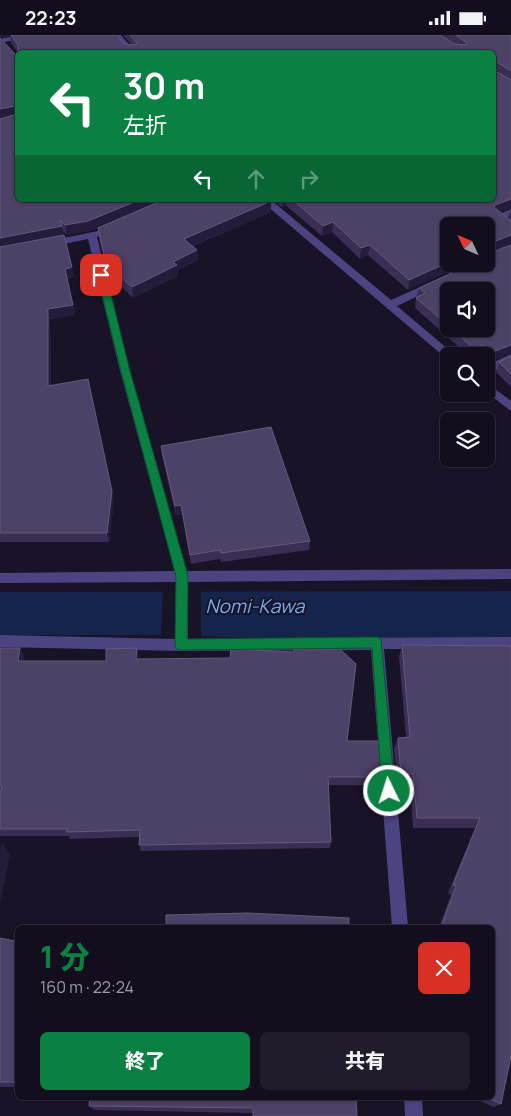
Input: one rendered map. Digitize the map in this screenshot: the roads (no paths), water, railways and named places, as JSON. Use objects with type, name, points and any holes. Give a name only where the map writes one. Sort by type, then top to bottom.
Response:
[{"type":"street","points":[[4,43],[33,35]]},
{"type":"street","points":[[117,35],[130,50]]},
{"type":"street","points":[[266,202],[440,347]]},
{"type":"street","points":[[511,212],[498,217],[511,227]]},
{"type":"street","points":[[37,247],[92,236],[109,229]]},
{"type":"street","points":[[92,236],[125,371],[182,583],[181,639]]},
{"type":"street","points":[[390,305],[442,280]]},
{"type":"street","points":[[495,366],[511,358]]},
{"type":"street","points":[[495,394],[511,407]]},
{"type":"street","points":[[0,578],[182,583],[511,574]]},
{"type":"street","points":[[0,641],[181,639],[377,643],[511,643]]},
{"type":"street","points":[[377,643],[400,925]]},
{"type":"street","points":[[413,1100],[414,1116]]},
{"type":"water","name":"Nomi-Kawa","points":[[511,591],[511,638],[377,643],[175,635],[0,635],[0,592]]}]
